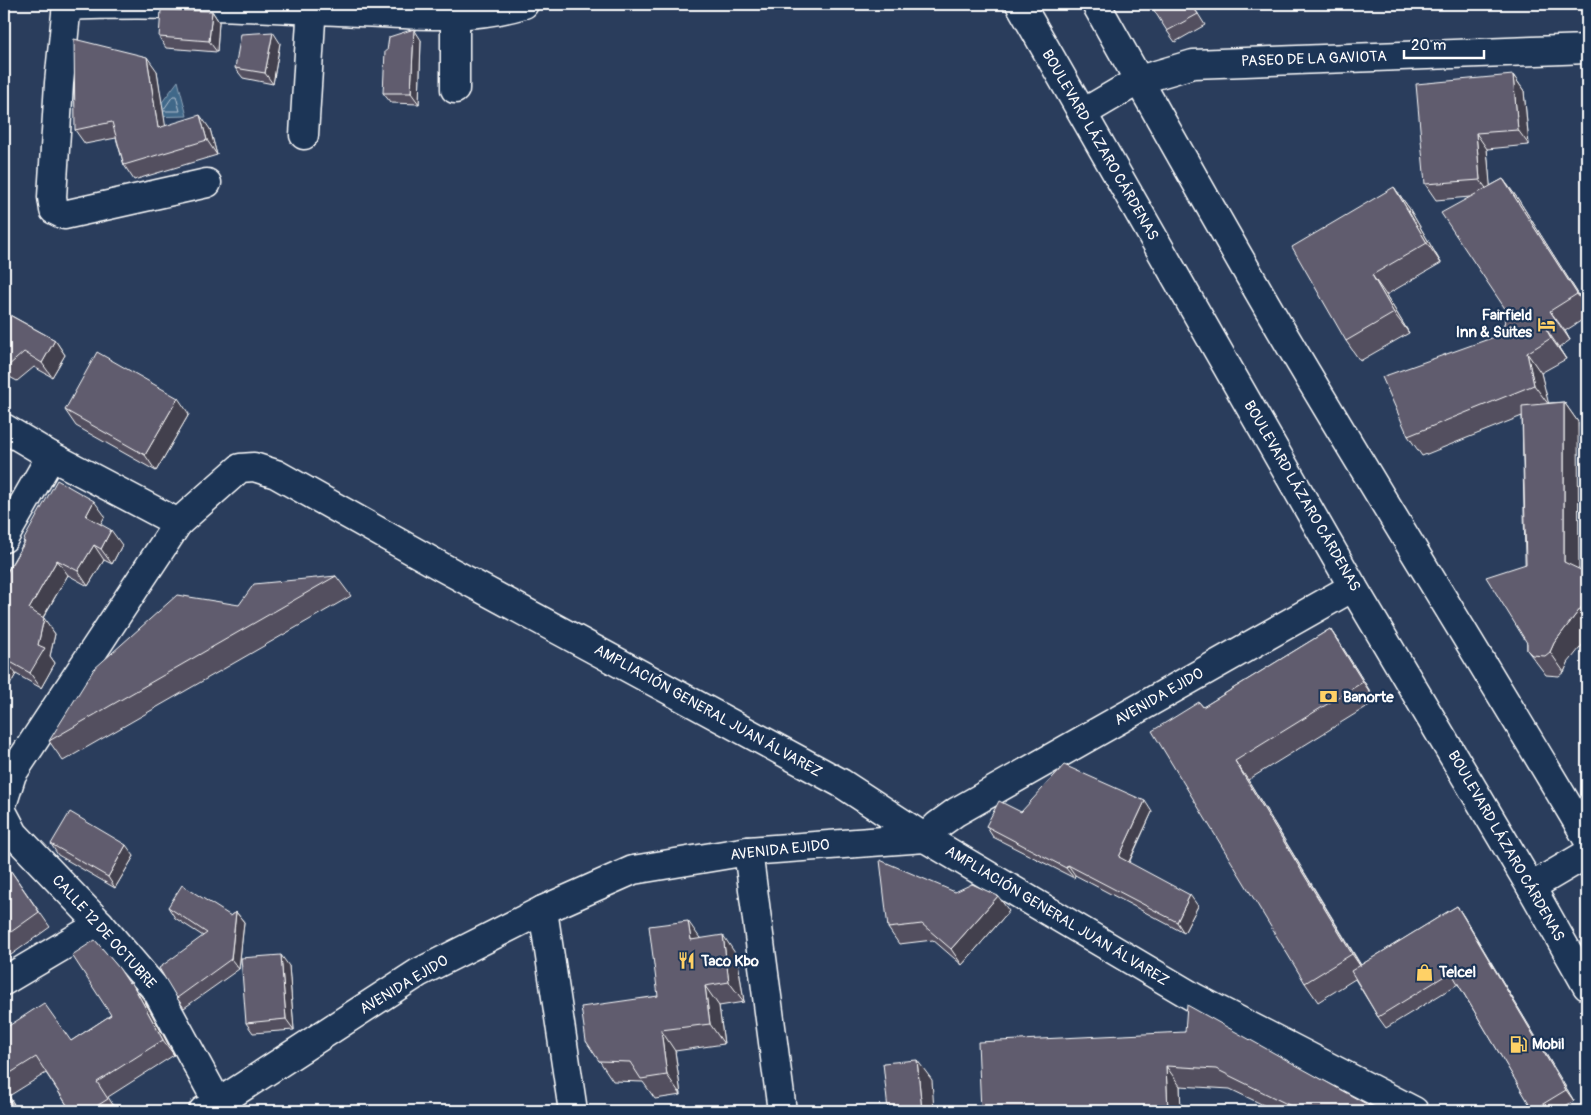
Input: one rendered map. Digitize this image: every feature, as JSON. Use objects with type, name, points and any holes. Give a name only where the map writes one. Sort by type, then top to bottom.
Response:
[{"type":"street","points":[[207,183],[64,215],[54,210],[52,197],[66,5],[191,4],[455,10],[510,8],[524,4]]},
{"type":"street","name":"BOULEVARD LÁZARO CÁRDENAS","points":[[1020,4],[1353,587],[1531,887],[1587,986]]},
{"type":"street","points":[[1096,4],[1282,331],[1534,746],[1587,838]]},
{"type":"street","points":[[304,135],[312,7]]},
{"type":"street","points":[[455,10],[455,89]]},
{"type":"street","name":"PASEO DE LA GAVIOTA","points":[[1082,113],[1138,80],[1193,64],[1587,49]]},
{"type":"street","points":[[4,428],[51,456],[178,523],[12,774],[4,800]]},
{"type":"street","points":[[4,538],[51,456]]},
{"type":"street","name":"AMPLIACIÓN GENERAL JUAN ÁLVAREZ","points":[[178,523],[240,468],[254,467],[276,474],[442,567],[841,784],[925,838],[1195,998],[1414,1111]]},
{"type":"street","name":"AVENIDA EJIDO","points":[[213,1108],[418,973],[543,910],[633,870],[748,851],[925,838],[938,825],[956,812],[1353,587]]},
{"type":"street","name":"CALLE 12 DE OCTUBRE","points":[[4,814],[14,834],[100,924],[157,991],[213,1108]]},
{"type":"street","points":[[748,851],[782,1111]]},
{"type":"street","points":[[1531,887],[1587,854]]},
{"type":"street","points":[[543,910],[573,1111]]},
{"type":"street","points":[[4,981],[100,924]]},
{"type":"water","points":[[178,81],[187,116],[151,117]]},
{"type":"building","points":[[1150,4],[1191,4],[1198,14],[1167,31]]},
{"type":"building","points":[[161,10],[212,11],[209,41],[159,37]]},
{"type":"building","points":[[414,29],[411,93],[383,93],[385,51],[387,51],[389,37]]},
{"type":"building","points":[[273,32],[265,73],[235,68],[241,34]]},
{"type":"building","points":[[74,39],[147,57],[158,128],[200,115],[207,140],[124,165],[112,122],[75,130]]},
{"type":"building","points":[[1513,75],[1518,130],[1476,133],[1480,180],[1425,184],[1416,84]]},
{"type":"building","name":"Fairfield Inn & Suites","points":[[1503,179],[1577,294],[1550,311],[1556,320],[1545,327],[1551,338],[1527,353],[1534,385],[1408,436],[1382,377],[1500,335],[1508,313],[1441,213]]},
{"type":"building","points":[[1394,187],[1427,243],[1372,275],[1394,313],[1346,341],[1292,247]]},
{"type":"building","points":[[4,312],[55,340],[42,363],[24,352],[7,367],[4,365]]},
{"type":"building","points":[[97,352],[178,398],[145,455],[65,410]]},
{"type":"building","points":[[1564,402],[1564,562],[1587,573],[1587,600],[1554,643],[1550,652],[1545,656],[1532,655],[1527,650],[1527,643],[1486,577],[1526,564],[1522,406]]},
{"type":"building","points":[[57,480],[94,501],[86,516],[111,530],[101,549],[94,545],[78,571],[57,560],[29,609],[44,618],[38,645],[45,648],[30,673],[5,659],[4,661],[4,577],[25,542],[23,541]]},
{"type":"building","points":[[336,576],[49,741],[94,669],[177,595],[239,605],[254,584]]},
{"type":"building","points":[[1330,629],[1363,682],[1235,761],[1352,954],[1305,983],[1152,731],[1199,702],[1203,707]]},
{"type":"building","points":[[1064,765],[1145,801],[1119,857],[1190,895],[1177,922],[1068,865],[1066,868],[986,826],[999,801],[1021,812]]},
{"type":"building","points":[[70,812],[126,845],[108,877],[51,844]]},
{"type":"building","points":[[880,860],[955,892],[972,884],[998,896],[951,949],[922,924],[888,928]]},
{"type":"building","points":[[4,861],[39,912],[4,937]]},
{"type":"building","points":[[182,885],[231,916],[236,912],[231,959],[177,998],[159,968],[207,933],[168,907]]},
{"type":"building","points":[[1457,906],[1566,1090],[1533,1110],[1451,972],[1378,1017],[1351,971]]},
{"type":"building","points":[[688,921],[691,940],[723,935],[729,982],[705,986],[710,1024],[661,1030],[667,1075],[641,1079],[630,1062],[599,1061],[586,1041],[581,1007],[658,996],[649,926]]},
{"type":"building","points":[[95,940],[129,983],[131,982],[163,1040],[97,1082],[108,1099],[89,1111],[71,1111],[36,1057],[4,1077],[4,1029],[44,1003],[71,1041],[111,1015],[72,955]]},
{"type":"building","points":[[281,955],[286,1019],[246,1023],[241,958]]},
{"type":"building","points":[[1187,1005],[1379,1111],[1290,1111],[1291,1106],[1216,1069],[1166,1066],[1168,1111],[1119,1111],[1119,1108],[981,1111],[978,1042],[1185,1032]]},
{"type":"building","points":[[917,1060],[922,1111],[879,1111],[888,1110],[883,1063]]},
{"type":"building","points":[[4,1090],[16,1111],[4,1111]]},
{"type":"place","name":"Fairfield Inn & Suites","points":[[1546,324]]},
{"type":"place","name":"Banorte","points":[[1329,697]]},
{"type":"place","name":"Taco Kbo","points":[[687,961]]},
{"type":"place","name":"Telcel","points":[[1425,972]]},
{"type":"place","name":"Mobil","points":[[1518,1044]]}]
